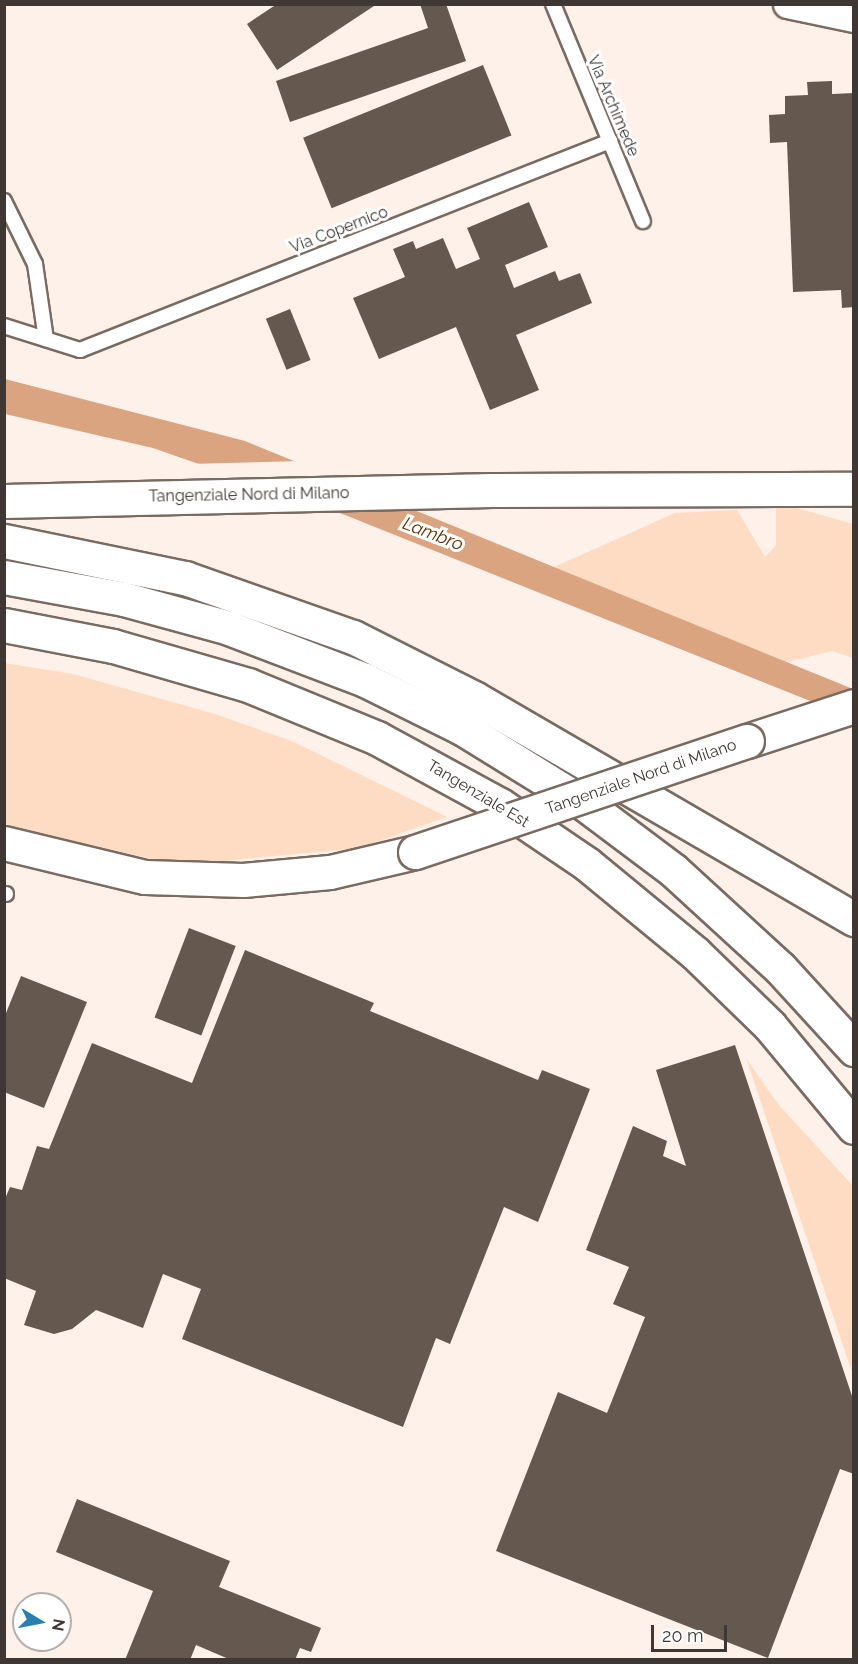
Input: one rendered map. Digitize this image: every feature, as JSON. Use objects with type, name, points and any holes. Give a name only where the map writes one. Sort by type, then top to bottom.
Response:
[{"type":"highway","name":"Tangenziale Nord di Milano","points":[[7,501],[492,490],[854,489]]},
{"type":"highway","points":[[4,541],[185,579],[353,637],[474,698],[854,919]]},
{"type":"highway","points":[[4,577],[124,599],[229,628],[365,680],[462,728],[578,799],[673,870],[773,961],[854,1049]]},
{"type":"highway","name":"Tangenziale Est","points":[[4,625],[124,648],[248,685],[377,738],[500,805],[587,864],[695,953],[770,1026],[854,1126]]},
{"type":"highway","name":"Tangenziale Nord di Milano","points":[[4,843],[145,877],[243,880],[330,872],[415,852],[854,706]]},
{"type":"street","points":[[787,4],[854,18]]},
{"type":"lane","name":"Via Archimede","points":[[553,4],[644,221]]},
{"type":"lane","name":"Via Copernico","points":[[46,339],[80,350],[610,141]]},
{"type":"lane","points":[[4,201],[35,264],[46,339],[4,326]]},
{"type":"shaded area","points":[[776,502],[853,524],[853,658],[832,651],[787,662],[552,568],[675,513],[737,510],[765,557],[776,545]]},
{"type":"shaded area","points":[[4,663],[73,674],[215,714],[294,742],[447,817],[359,848],[222,861],[156,860],[5,825]]},
{"type":"shaded area","points":[[746,1058],[778,1104],[853,1186],[853,1375]]},
{"type":"water","name":"Lambro","points":[[5,379],[245,441],[853,689],[853,718],[345,515],[153,448],[5,414]]},
{"type":"pier","points":[[302,461],[412,507],[316,508],[189,464]]},
{"type":"building","points":[[277,4],[377,4],[277,70],[247,24]]},
{"type":"building","points":[[420,4],[446,4],[466,61],[290,122],[276,81],[428,28]]},
{"type":"building","points":[[483,65],[511,135],[332,208],[303,138]]},
{"type":"building","points":[[832,81],[832,94],[854,93],[854,307],[842,308],[841,290],[793,292],[787,142],[770,143],[769,115],[785,114],[785,96],[808,95],[807,82]]},
{"type":"building","points":[[529,202],[548,247],[505,265],[514,288],[555,271],[559,281],[580,273],[592,303],[516,335],[539,390],[490,410],[456,327],[379,359],[353,298],[405,277],[393,249],[413,241],[416,249],[443,238],[456,269],[480,259],[467,228]]},
{"type":"building","points":[[290,309],[311,360],[286,370],[266,319]]},
{"type":"building","points":[[189,928],[236,946],[201,1036],[155,1018]]},
{"type":"building","points":[[245,950],[374,1003],[370,1011],[538,1080],[542,1070],[590,1089],[538,1222],[504,1207],[450,1344],[436,1338],[403,1427],[182,1339],[201,1289],[163,1274],[143,1328],[96,1310],[72,1329],[54,1334],[24,1325],[36,1291],[4,1278],[4,1201],[10,1187],[22,1190],[37,1146],[49,1149],[92,1043],[192,1083]]},
{"type":"building","points":[[21,976],[87,1002],[44,1108],[4,1092],[4,1018]]},
{"type":"building","points":[[735,1045],[854,1402],[854,1474],[840,1469],[768,1658],[496,1551],[558,1392],[607,1413],[645,1317],[613,1304],[629,1267],[586,1250],[633,1126],[667,1141],[663,1156],[686,1166],[656,1070]]},
{"type":"building","points":[[77,1499],[230,1561],[219,1587],[321,1628],[311,1652],[300,1648],[295,1660],[231,1660],[196,1645],[190,1660],[125,1660],[153,1591],[56,1552]]}]
